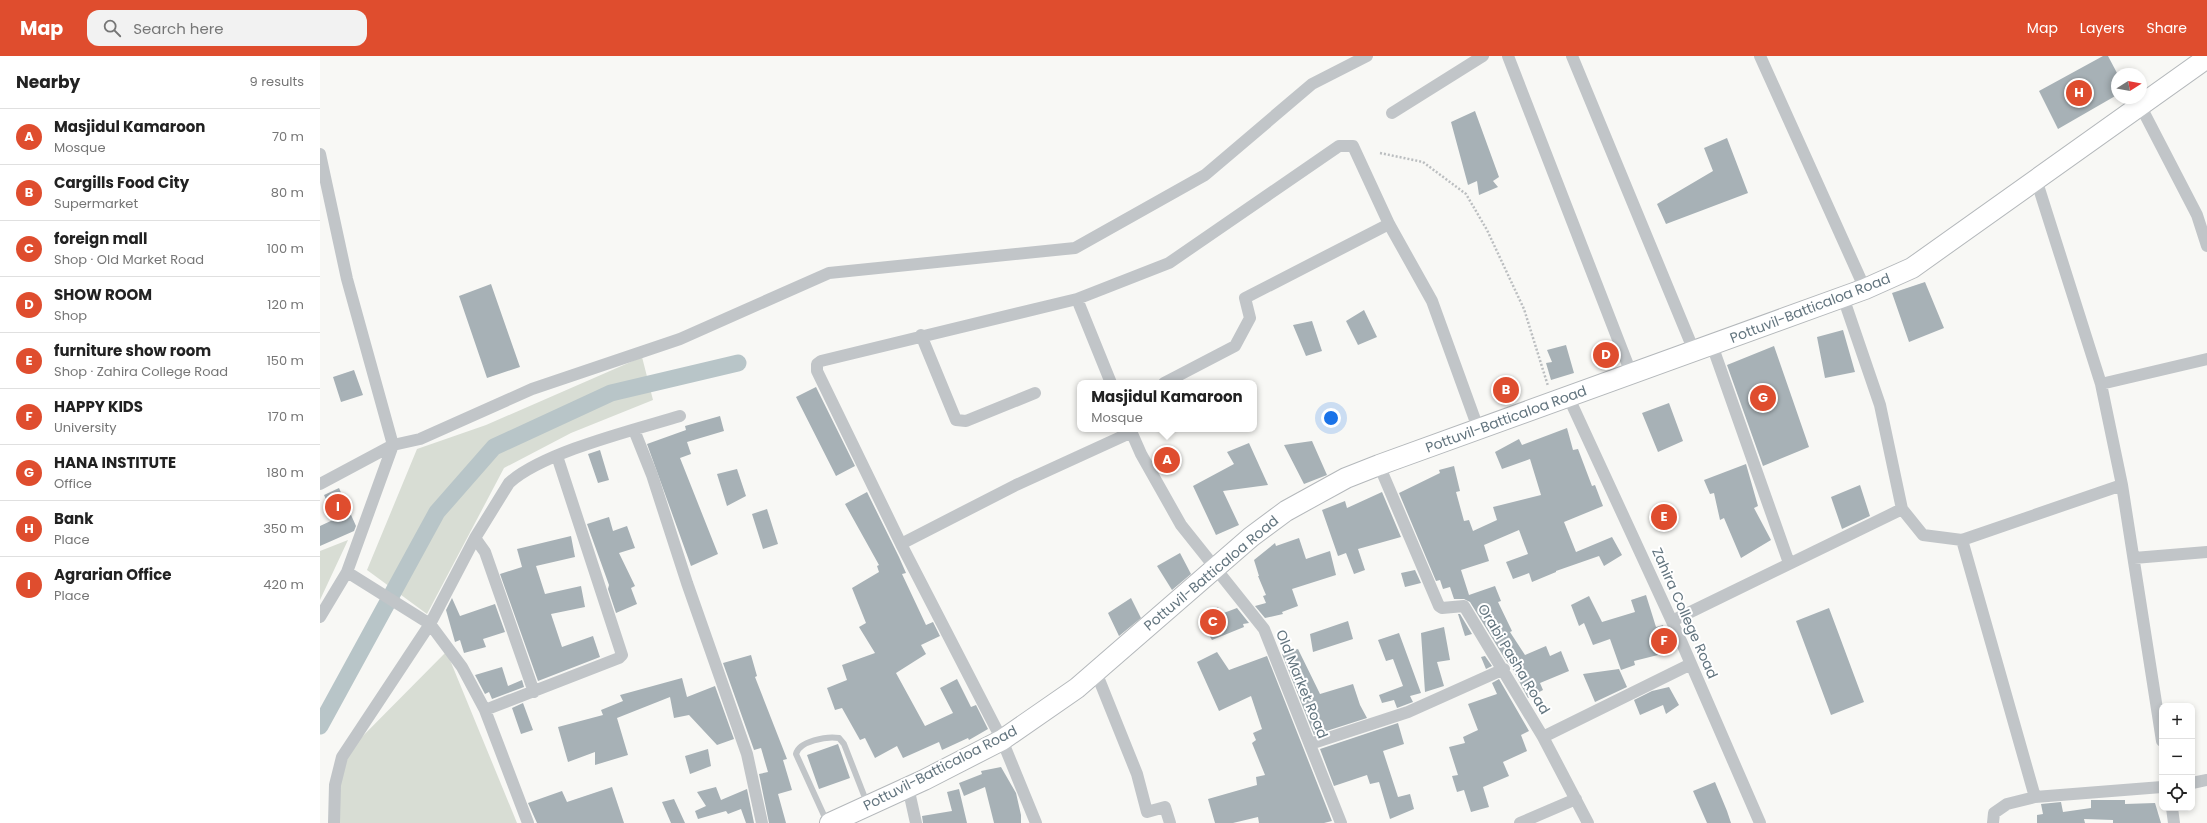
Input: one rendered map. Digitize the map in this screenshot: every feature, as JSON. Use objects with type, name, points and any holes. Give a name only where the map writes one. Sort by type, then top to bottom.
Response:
[{"type":"highway","name":"Pottuvil-Batticaloa Road","points":[[828,823],[869,806],[1002,740],[1077,688],[1251,537],[1286,511],[1346,478],[1379,465],[1865,289],[1912,268],[2207,58]]},
{"type":"street","points":[[320,484],[393,445],[420,440],[532,389],[680,338],[828,273],[1074,248],[1205,175],[1312,84],[1367,56]]},
{"type":"street","points":[[1392,113],[1483,56]]},
{"type":"street","points":[[1508,56],[1631,373]]},
{"type":"street","points":[[1572,56],[1703,348],[1789,562]]},
{"type":"street","points":[[1760,56],[1865,289]]},
{"type":"street","points":[[2140,105],[2197,215],[2207,246]]},
{"type":"street","points":[[1036,823],[1002,740],[901,544],[817,371],[817,364],[821,361],[921,335],[1077,299],[1169,263],[1339,146],[1353,146],[1389,224],[1432,301],[1478,428]]},
{"type":"street","points":[[320,154],[347,279],[393,445],[347,572],[320,618]]},
{"type":"street","points":[[2036,179],[2101,384],[2122,485],[2162,739]]},
{"type":"street","points":[[1170,380],[1235,346],[1250,318],[1245,298],[1389,224]]},
{"type":"street","points":[[1843,297],[1880,405],[1902,509],[1923,535],[1962,540],[2122,485]]},
{"type":"street","points":[[1077,299],[1110,380]]},
{"type":"street","points":[[921,335],[956,420],[966,421],[1035,392]]},
{"type":"street","points":[[2101,384],[2207,359]]},
{"type":"street","name":"Zahira College Road","points":[[1561,399],[1672,620],[1760,823]]},
{"type":"street","points":[[334,823],[335,785],[342,757],[509,483],[516,476],[557,456],[680,416]]},
{"type":"street","points":[[634,430],[652,475],[687,583],[747,754],[762,823]]},
{"type":"street","points":[[901,544],[1016,485],[1129,432]]},
{"type":"street","name":"Old Market Road","points":[[1131,432],[1141,454],[1181,526],[1216,567],[1264,629],[1341,823]]},
{"type":"street","points":[[485,710],[619,658],[622,655],[557,456]]},
{"type":"street","name":"Orabi Pasha Road","points":[[1379,465],[1439,606],[1442,608],[1464,606],[1504,669],[1543,737],[1588,823]]},
{"type":"street","points":[[1672,620],[1789,562],[1902,509]]},
{"type":"street","points":[[475,538],[485,552],[534,692]]},
{"type":"street","points":[[1962,540],[2035,797]]},
{"type":"street","points":[[2134,558],[2207,552]]},
{"type":"street","points":[[347,572],[426,621],[462,667],[485,710],[528,823]]},
{"type":"street","points":[[1543,737],[1691,664]]},
{"type":"street","points":[[1310,744],[1408,712],[1504,669]]},
{"type":"street","points":[[1096,672],[1137,774],[1147,812],[1165,807],[1170,823]]},
{"type":"street","points":[[2195,782],[2207,780]]},
{"type":"street","points":[[908,787],[916,823]]},
{"type":"street","points":[[1992,823],[1994,813],[2007,804],[2035,797],[2159,787]]},
{"type":"street","points":[[1520,823],[1576,799]]},
{"type":"street","points":[[2172,811],[2174,823]]},
{"type":"lane","points":[[828,823],[796,754],[797,749],[802,744],[833,737],[839,738],[844,744],[869,806]]},
{"type":"path","points":[[1380,153],[1423,162],[1466,194],[1487,230],[1524,309],[1561,399]]},
{"type":"shaded area","points":[[642,357],[653,400],[571,433],[504,468],[427,614],[367,570],[417,449],[486,425]]},
{"type":"shaded area","points":[[348,540],[320,600],[320,551]]},
{"type":"shaded area","points":[[448,650],[450,660],[517,823],[338,823],[342,757]]},
{"type":"building","points":[[2103,56],[2108,56],[2114,68],[2111,68],[2111,98],[2058,129],[2039,91]]},
{"type":"building","points":[[1475,111],[1499,177],[1493,181],[1498,187],[1479,195],[1477,181],[1468,185],[1451,122]]},
{"type":"building","points":[[1727,138],[1748,193],[1666,224],[1657,204],[1713,171],[1704,148]]},
{"type":"building","points":[[1925,282],[1944,328],[1909,342],[1892,293]]},
{"type":"building","points":[[491,284],[520,367],[487,378],[459,296]]},
{"type":"building","points":[[1364,310],[1377,337],[1358,345],[1346,321]]},
{"type":"building","points":[[1312,321],[1322,351],[1306,356],[1293,325]]},
{"type":"building","points":[[1843,330],[1855,372],[1825,378],[1817,337]]},
{"type":"building","points":[[1566,345],[1574,373],[1551,380],[1546,363],[1552,362],[1547,350]]},
{"type":"building","points":[[1774,346],[1809,447],[1763,466],[1727,365]]},
{"type":"building","points":[[354,370],[363,395],[341,402],[333,377]]},
{"type":"building","points":[[816,387],[855,466],[836,476],[796,397]]},
{"type":"building","points":[[1669,403],[1683,441],[1658,452],[1642,413]]},
{"type":"building","points":[[720,416],[724,431],[687,442],[691,454],[680,458],[718,554],[691,566],[647,444],[686,430],[685,426]]},
{"type":"building","points":[[1567,428],[1573,450],[1578,449],[1592,486],[1595,485],[1603,506],[1564,522],[1576,552],[1612,537],[1622,555],[1604,566],[1599,556],[1556,571],[1532,582],[1529,573],[1513,579],[1506,562],[1528,554],[1519,530],[1484,545],[1489,561],[1461,570],[1469,595],[1495,586],[1501,601],[1498,602],[1512,631],[1510,632],[1525,655],[1546,646],[1550,656],[1561,651],[1569,671],[1540,683],[1543,690],[1528,698],[1511,666],[1507,662],[1470,602],[1464,599],[1454,599],[1450,587],[1443,589],[1440,580],[1436,581],[1399,493],[1440,473],[1439,470],[1454,466],[1460,491],[1456,492],[1464,521],[1469,520],[1473,531],[1497,520],[1493,507],[1541,495],[1530,459],[1502,469],[1495,452],[1519,439],[1522,445]]},
{"type":"building","points":[[1312,441],[1327,475],[1304,484],[1284,445]]},
{"type":"building","points":[[1249,443],[1268,485],[1223,491],[1239,525],[1216,535],[1193,486],[1234,464],[1227,452]]},
{"type":"building","points":[[600,450],[609,480],[598,483],[588,454]]},
{"type":"building","points":[[1746,464],[1758,506],[1754,508],[1771,540],[1741,558],[1724,518],[1720,520],[1714,493],[1710,494],[1704,480]]},
{"type":"building","points":[[737,469],[746,496],[727,506],[717,474]]},
{"type":"building","points":[[1860,485],[1870,516],[1842,529],[1831,497]]},
{"type":"building","points":[[339,488],[356,526],[354,531],[320,546],[320,526],[335,519],[324,495]]},
{"type":"building","points":[[867,492],[899,557],[906,573],[902,574],[926,625],[933,622],[940,636],[921,645],[926,654],[896,673],[925,726],[953,713],[940,688],[957,679],[971,707],[976,705],[988,729],[969,740],[968,738],[942,750],[939,742],[903,758],[897,746],[875,758],[865,738],[860,740],[842,708],[835,710],[827,688],[847,680],[842,665],[875,653],[859,627],[866,623],[852,588],[879,572],[877,566],[879,565],[845,504]]},
{"type":"building","points":[[1382,492],[1401,537],[1358,549],[1365,570],[1354,574],[1346,553],[1338,556],[1322,510],[1345,501],[1347,508]]},
{"type":"building","points":[[767,509],[778,544],[763,549],[752,514]]},
{"type":"building","points":[[609,517],[613,531],[627,526],[635,548],[619,553],[635,586],[631,588],[637,604],[616,613],[608,589],[609,585],[587,524]]},
{"type":"building","points":[[571,536],[575,557],[536,566],[545,594],[581,586],[585,607],[551,614],[562,647],[593,636],[600,657],[538,681],[500,574],[522,567],[517,549]]},
{"type":"building","points":[[1299,538],[1306,559],[1330,551],[1336,575],[1292,589],[1298,606],[1282,612],[1283,614],[1265,618],[1255,606],[1266,603],[1263,596],[1266,595],[1258,576],[1254,560],[1275,543],[1276,546]]},
{"type":"building","points":[[1180,553],[1191,574],[1172,590],[1157,566]]},
{"type":"building","points":[[1415,570],[1421,583],[1405,587],[1401,573]]},
{"type":"building","points":[[1646,595],[1656,627],[1663,625],[1670,652],[1634,661],[1635,665],[1621,670],[1610,639],[1593,645],[1584,623],[1579,626],[1571,605],[1589,596],[1602,622],[1635,612],[1631,600]]},
{"type":"building","points":[[452,598],[460,616],[495,604],[505,632],[483,639],[486,647],[464,653],[460,640],[455,642],[446,610]]},
{"type":"building","points":[[1131,598],[1141,618],[1119,636],[1108,613]]},
{"type":"building","points":[[1218,607],[1221,614],[1237,608],[1249,623],[1243,624],[1244,627],[1212,640],[1199,619]]},
{"type":"building","points":[[1829,608],[1864,702],[1831,715],[1796,621]]},
{"type":"building","points":[[1458,614],[1460,614],[1472,634],[1465,636]]},
{"type":"building","points":[[1348,621],[1353,639],[1313,652],[1310,634]]},
{"type":"building","points":[[1444,627],[1450,660],[1437,662],[1444,686],[1425,692],[1421,633]]},
{"type":"building","points":[[1399,633],[1421,693],[1410,696],[1413,702],[1397,708],[1394,700],[1382,703],[1379,695],[1403,686],[1393,659],[1386,661],[1378,640]]},
{"type":"building","points":[[1298,649],[1320,694],[1353,684],[1360,705],[1367,718],[1314,735],[1282,654]]},
{"type":"building","points":[[1217,652],[1229,670],[1267,656],[1332,821],[1324,823],[1259,823],[1258,817],[1233,823],[1215,823],[1208,799],[1257,785],[1256,777],[1265,775],[1252,743],[1256,740],[1253,733],[1262,729],[1251,696],[1219,711],[1197,662]]},
{"type":"building","points":[[751,655],[757,676],[755,677],[787,759],[783,760],[792,790],[778,794],[786,823],[769,823],[759,774],[768,772],[761,748],[754,750],[723,663]]},
{"type":"building","points":[[1485,656],[1492,666],[1486,669],[1481,657]]},
{"type":"building","points":[[502,667],[508,686],[522,680],[524,687],[492,699],[489,692],[485,694],[475,675]]},
{"type":"building","points":[[1619,669],[1627,687],[1595,702],[1583,674]]},
{"type":"building","points":[[682,678],[687,697],[715,686],[734,739],[717,745],[689,715],[674,718],[670,697],[617,718],[628,755],[595,765],[595,752],[568,762],[558,727],[603,715],[601,710],[623,701],[620,695]]},
{"type":"building","points":[[1499,679],[1529,731],[1521,735],[1527,751],[1503,762],[1509,776],[1483,787],[1489,807],[1471,812],[1464,790],[1457,792],[1452,776],[1458,775],[1449,747],[1465,743],[1463,737],[1478,730],[1468,704],[1497,694],[1492,683]]},
{"type":"building","points":[[1669,687],[1679,705],[1666,714],[1663,705],[1640,715],[1634,700],[1652,691]]},
{"type":"building","points":[[523,703],[533,730],[521,734],[512,708]]},
{"type":"building","points":[[1398,723],[1404,744],[1383,751],[1398,797],[1410,794],[1414,809],[1390,819],[1379,782],[1370,784],[1367,775],[1334,786],[1320,749]]},
{"type":"building","points":[[838,744],[850,778],[819,789],[807,755]]},
{"type":"building","points":[[708,749],[711,766],[690,774],[685,756]]},
{"type":"building","points":[[1001,767],[1016,793],[1021,815],[1021,823],[994,823],[985,787],[964,796],[959,783],[982,774],[981,771]]},
{"type":"building","points":[[1715,782],[1731,823],[1707,823],[1693,791]]},
{"type":"building","points":[[612,787],[624,823],[537,823],[528,803],[562,791],[567,802]]},
{"type":"building","points":[[716,787],[721,800],[747,789],[754,823],[746,823],[741,809],[728,814],[726,811],[698,819],[695,811],[706,806],[697,792]]},
{"type":"building","points":[[959,789],[967,823],[923,823],[922,816],[952,811],[947,792]]},
{"type":"building","points":[[674,799],[685,823],[671,823],[662,802]]},
{"type":"building","points":[[2091,800],[2125,800],[2125,804],[2155,803],[2161,823],[2113,823],[2113,820],[2084,819],[2085,823],[2037,823],[2037,815],[2043,814],[2041,804],[2061,802],[2063,812],[2091,808]]},
{"type":"waterway","points":[[320,726],[437,512],[494,447],[611,393],[738,363]]},
{"type":"place","name":"Bank","points":[[2079,93]]},
{"type":"place","name":"SHOW ROOM","points":[[1606,355]]},
{"type":"place","name":"Cargills Food City","points":[[1506,390]]},
{"type":"place","name":"HANA INSTITUTE","points":[[1763,398]]},
{"type":"place","name":"Masjidul Kamaroon","points":[[1167,460]]},
{"type":"place","name":"Agrarian Office","points":[[338,507]]},
{"type":"place","name":"furniture show room","points":[[1664,517]]},
{"type":"place","name":"foreign mall","points":[[1213,622]]},
{"type":"place","name":"HAPPY KIDS","points":[[1664,641]]}]
